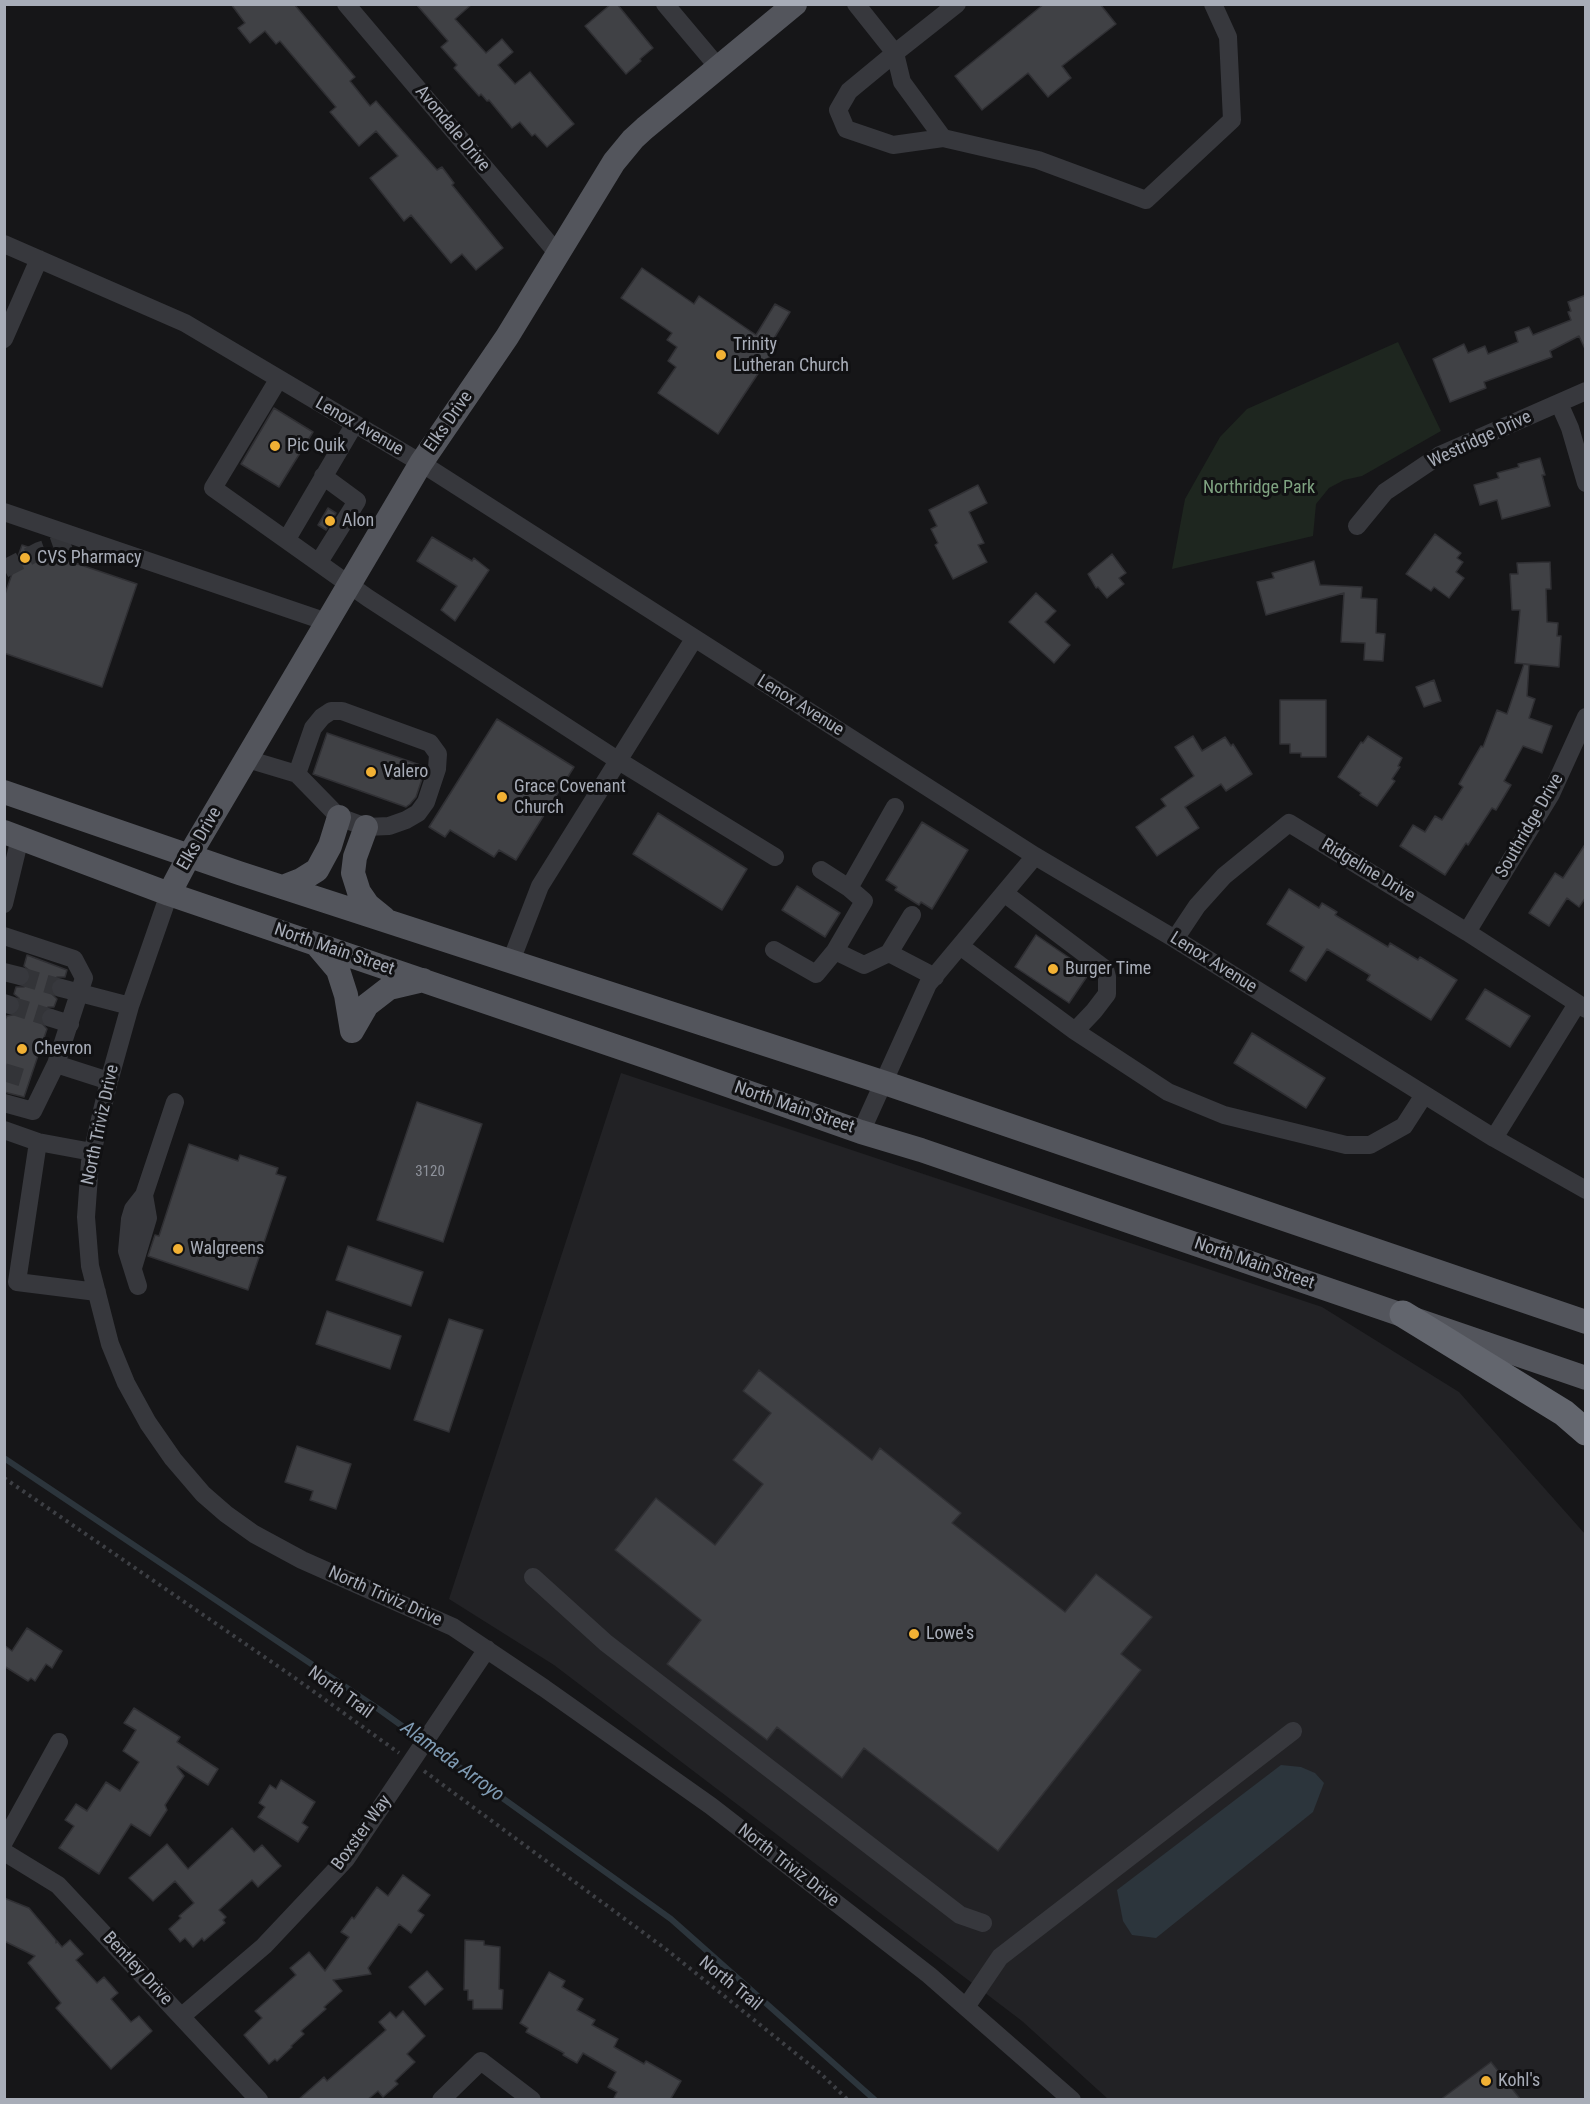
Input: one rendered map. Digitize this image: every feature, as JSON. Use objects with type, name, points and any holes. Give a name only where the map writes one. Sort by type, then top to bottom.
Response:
[{"type":"highway","points":[[1403,1314],[1564,1413],[1586,1432]]},
{"type":"main road","name":"Elks Drive","points":[[169,894],[189,856],[421,463],[507,338],[614,162],[633,139],[795,4]]},
{"type":"main road","points":[[4,792],[189,856],[885,1083],[1586,1322]]},
{"type":"main road","points":[[283,886],[301,880],[316,870],[330,846],[339,817]]},
{"type":"main road","points":[[366,827],[354,857],[353,873],[359,892],[368,905],[388,921]]},
{"type":"main road","name":"North Main Street","points":[[12,835],[169,894],[1586,1378]]},
{"type":"main road","points":[[315,943],[338,970],[346,995],[352,1031],[367,1005],[389,988],[423,980]]},
{"type":"street","name":"Avondale Drive","points":[[346,4],[558,254]]},
{"type":"street","points":[[665,4],[718,67]]},
{"type":"street","points":[[957,4],[849,91],[838,110],[846,129],[893,145],[943,138],[1038,160],[1146,200],[1232,120],[1228,37],[1213,4]]},
{"type":"street","points":[[861,6],[895,53],[902,82],[943,138]]},
{"type":"street","name":"Lenox Avenue","points":[[4,244],[185,323],[421,463],[1035,856],[1175,939],[1494,1138],[1586,1190]]},
{"type":"street","points":[[4,339],[10,305],[39,259]]},
{"type":"street","points":[[278,380],[213,488],[349,585],[619,761],[775,857]]},
{"type":"street","name":"Westridge Drive","points":[[1357,526],[1385,492],[1440,455],[1586,391]]},
{"type":"street","points":[[1559,403],[1570,428],[1586,483]]},
{"type":"street","points":[[287,539],[354,425]]},
{"type":"street","points":[[319,562],[357,501],[323,477]]},
{"type":"street","points":[[6,517],[327,622]]},
{"type":"street","points":[[511,961],[540,886],[694,639]]},
{"type":"street","points":[[246,759],[297,774],[339,817],[366,827],[389,826],[418,813],[426,802],[438,754],[430,743],[342,711],[331,711],[322,717],[313,728],[297,774]]},
{"type":"street","name":"Southridge Drive","points":[[1467,932],[1551,794],[1586,717]]},
{"type":"street","points":[[849,888],[895,807]]},
{"type":"street","name":"Ridgeline Drive","points":[[1175,939],[1197,906],[1224,876],[1289,823],[1467,932],[1581,1007]]},
{"type":"street","points":[[4,904],[12,835]]},
{"type":"street","points":[[861,1132],[928,984],[1035,856]]},
{"type":"street","points":[[774,950],[816,974],[835,951],[864,901],[821,870]]},
{"type":"street","points":[[1004,893],[1105,969],[1107,994],[1075,1031]]},
{"type":"street","name":"North Triviz Drive","points":[[169,894],[130,1006],[109,1081],[87,1180],[86,1226],[90,1266],[110,1344],[126,1383],[148,1423],[173,1460],[203,1494],[254,1534],[302,1560],[453,1627],[711,1806],[929,1975],[1072,2100]]},
{"type":"street","points":[[835,951],[864,965],[889,952],[912,915]]},
{"type":"street","points":[[4,936],[74,959],[84,978],[56,1064],[38,1082],[33,1111],[4,1103]]},
{"type":"street","points":[[960,946],[1075,1031],[1168,1092],[1224,1115],[1346,1145],[1370,1145],[1404,1126],[1424,1095]]},
{"type":"street","points":[[889,952],[935,977]]},
{"type":"street","points":[[61,988],[130,1006]]},
{"type":"street","points":[[1494,1138],[1581,1007]]},
{"type":"street","points":[[51,1018],[70,1024]]},
{"type":"street","points":[[56,1064],[109,1081]]},
{"type":"street","points":[[138,1286],[128,1251],[128,1230],[133,1209],[144,1195],[175,1102]]},
{"type":"street","points":[[4,1130],[38,1142],[92,1152]]},
{"type":"street","points":[[38,1142],[11,1279],[97,1292]]},
{"type":"street","points":[[533,1577],[606,1643],[960,1915],[983,1923]]},
{"type":"street","name":"Boxster Way","points":[[182,2016],[264,1946],[346,1859],[487,1649]]},
{"type":"street","points":[[966,2007],[1000,1957],[1293,1731]]},
{"type":"street","points":[[4,1842],[59,1742]]},
{"type":"street","name":"Bentley Drive","points":[[4,1852],[58,1885],[259,2100]]},
{"type":"street","points":[[441,2100],[481,2061],[532,2100]]},
{"type":"path","name":"North Trail","points":[[4,1478],[295,1678],[407,1759]]},
{"type":"path","name":"North Trail","points":[[416,1765],[667,1950],[820,2073],[848,2100]]},
{"type":"shaded area","points":[[621,1073],[1322,1307],[1459,1392],[1585,1534],[1585,2099],[1108,2099],[1022,2021],[554,1665],[449,1599]]},
{"type":"shaded area","points":[[1281,1765],[1301,1767],[1315,1773],[1324,1783],[1313,1812],[1156,1938],[1132,1935],[1123,1921],[1117,1890]]},
{"type":"green space","name":"Northridge Park","points":[[1398,342],[1441,431],[1362,476],[1344,480],[1329,488],[1316,504],[1313,536],[1172,569],[1185,499],[1220,437],[1247,409]]},
{"type":"building","points":[[231,4],[294,4],[355,77],[350,81],[370,106],[376,101],[437,170],[442,167],[454,183],[452,185],[503,248],[476,270],[462,254],[451,263],[411,215],[404,221],[370,178],[398,156],[376,131],[359,146],[330,112],[336,107],[280,41],[276,44],[265,31],[250,43],[238,28],[245,23]]},
{"type":"building","points":[[416,4],[472,4],[455,19],[486,53],[502,39],[513,52],[498,65],[515,84],[530,72],[574,124],[547,147],[535,134],[532,136],[520,122],[512,128],[489,100],[487,101],[481,94],[479,96],[454,68],[457,65],[441,47],[448,41]]},
{"type":"building","points":[[611,4],[617,4],[653,48],[626,74],[585,26]]},
{"type":"building","points":[[1044,4],[1100,4],[1116,24],[1062,66],[1071,78],[1048,97],[1028,73],[982,110],[955,76]]},
{"type":"building","name":"Trinity Lutheran Church","points":[[642,268],[694,304],[699,296],[756,335],[775,304],[790,312],[770,345],[775,348],[718,434],[658,393],[676,367],[668,361],[677,347],[667,340],[672,333],[621,298]]},
{"type":"building","points":[[1586,295],[1586,351],[1579,336],[1550,351],[1552,357],[1484,382],[1486,388],[1450,402],[1433,359],[1464,344],[1468,353],[1485,346],[1488,354],[1518,342],[1515,332],[1529,327],[1533,335],[1571,320],[1568,302]]},
{"type":"building","name":"Pic Quik","points":[[274,408],[313,432],[279,487],[241,464]]},
{"type":"building","points":[[1540,458],[1550,506],[1502,519],[1497,500],[1480,505],[1474,485],[1499,478],[1497,473]]},
{"type":"building","points":[[978,485],[987,503],[969,512],[984,543],[978,545],[987,562],[953,579],[935,545],[938,543],[931,529],[937,526],[929,510]]},
{"type":"building","points":[[328,508],[336,513],[326,530],[318,525]]},
{"type":"building","points":[[1435,534],[1461,553],[1457,558],[1463,562],[1456,572],[1464,578],[1449,598],[1434,587],[1431,591],[1406,574]]},
{"type":"building","points":[[432,537],[472,561],[474,558],[489,570],[455,621],[441,610],[457,586],[417,561]]},
{"type":"building","name":"CVS Pharmacy","points":[[22,545],[137,584],[102,687],[4,653],[4,597]]},
{"type":"building","points":[[1112,554],[1126,573],[1119,578],[1124,584],[1107,598],[1098,587],[1096,588],[1088,574]]},
{"type":"building","points":[[1314,561],[1320,585],[1362,587],[1361,598],[1377,599],[1376,633],[1385,634],[1383,661],[1364,660],[1365,643],[1341,642],[1344,593],[1266,615],[1257,582],[1274,578],[1272,573]]},
{"type":"building","points":[[1550,562],[1551,589],[1546,589],[1547,622],[1558,623],[1557,636],[1561,636],[1559,667],[1515,663],[1520,610],[1512,610],[1510,574],[1518,574],[1517,563]]},
{"type":"building","points":[[1036,593],[1056,611],[1045,622],[1070,645],[1054,663],[1009,622]]},
{"type":"building","points":[[1524,664],[1529,665],[1527,696],[1535,699],[1529,718],[1552,726],[1542,753],[1523,746],[1504,781],[1511,785],[1496,810],[1492,808],[1445,875],[1400,846],[1413,825],[1425,832],[1435,816],[1442,820],[1463,787],[1459,784],[1481,746],[1483,747],[1497,710],[1507,714]]},
{"type":"building","points":[[1434,680],[1441,701],[1424,707],[1416,687]]},
{"type":"building","points":[[1280,700],[1326,700],[1326,757],[1301,757],[1301,753],[1290,753],[1290,744],[1280,744]]},
{"type":"building","name":"Grace Covenant Church","points":[[497,719],[574,767],[516,860],[499,850],[494,857],[450,830],[445,837],[429,827]]},
{"type":"building","name":"Valero","points":[[327,733],[426,767],[416,797],[406,807],[313,774]]},
{"type":"building","points":[[1193,736],[1202,751],[1225,737],[1231,746],[1233,744],[1252,774],[1226,791],[1221,784],[1185,807],[1199,828],[1157,856],[1136,827],[1166,806],[1161,799],[1194,776],[1175,747]]},
{"type":"building","points":[[1368,736],[1402,758],[1398,766],[1400,767],[1392,779],[1395,781],[1377,806],[1338,777],[1361,742],[1363,743]]},
{"type":"building","points":[[658,813],[747,869],[722,910],[633,854]]},
{"type":"building","points":[[922,822],[968,850],[932,909],[921,902],[919,905],[895,890],[897,887],[886,880]]},
{"type":"building","points":[[1586,843],[1586,897],[1579,907],[1567,898],[1549,926],[1529,913],[1555,873],[1563,878]]},
{"type":"building","points":[[797,886],[840,913],[825,937],[782,910]]},
{"type":"building","points":[[1289,889],[1319,908],[1322,903],[1337,912],[1335,915],[1388,947],[1390,943],[1418,960],[1420,957],[1457,980],[1431,1020],[1367,980],[1370,975],[1327,949],[1306,981],[1290,971],[1304,947],[1267,924]]},
{"type":"building","name":"Burger Time","points":[[1036,935],[1090,972],[1069,1003],[1015,967]]},
{"type":"building","name":"Chevron","points":[[27,955],[67,970],[65,977],[57,977],[50,985],[50,992],[57,999],[54,1007],[48,1007],[41,1014],[40,1021],[47,1029],[24,1097],[4,1092],[4,1022],[7,1016],[17,1014],[21,1008],[19,998],[14,994],[16,987],[24,987],[31,979],[31,972],[24,966]]},
{"type":"building","points":[[1485,989],[1530,1016],[1510,1047],[1466,1019]]},
{"type":"building","points":[[1252,1033],[1325,1078],[1306,1108],[1234,1063]]},
{"type":"building","points":[[417,1102],[482,1124],[443,1242],[377,1220]]},
{"type":"building","name":"Walgreens","points":[[189,1144],[238,1161],[240,1155],[278,1168],[276,1174],[286,1177],[248,1290],[148,1256],[155,1235],[159,1236]]},
{"type":"building","points":[[348,1246],[423,1272],[411,1306],[336,1280]]},
{"type":"building","points":[[327,1311],[401,1336],[390,1369],[316,1344]]},
{"type":"building","points":[[449,1319],[483,1330],[449,1432],[414,1420]]},
{"type":"building","name":"Lowe's","points":[[759,1370],[872,1460],[880,1448],[961,1513],[952,1523],[1065,1612],[1096,1574],[1152,1617],[1121,1654],[1141,1670],[998,1851],[864,1748],[842,1778],[777,1727],[767,1740],[667,1664],[701,1620],[615,1550],[656,1498],[715,1545],[763,1484],[733,1460],[771,1413],[743,1391]]},
{"type":"building","points":[[297,1446],[351,1464],[336,1509],[310,1500],[313,1491],[285,1482]]},
{"type":"building","points":[[27,1628],[62,1651],[52,1668],[46,1664],[35,1681],[31,1678],[28,1681],[4,1666],[4,1645],[12,1651]]},
{"type":"building","points":[[134,1708],[180,1737],[177,1742],[218,1769],[208,1785],[178,1766],[184,1776],[165,1805],[167,1810],[150,1836],[131,1824],[99,1874],[59,1848],[74,1826],[65,1820],[76,1804],[87,1811],[106,1782],[120,1791],[139,1762],[123,1751],[136,1730],[124,1723]]},
{"type":"building","points":[[281,1780],[315,1802],[302,1823],[308,1827],[298,1842],[258,1817],[265,1807],[259,1803],[270,1785],[276,1789]]},
{"type":"building","points":[[232,1828],[254,1852],[262,1845],[281,1866],[258,1887],[252,1880],[219,1910],[226,1917],[223,1920],[225,1923],[204,1941],[202,1938],[193,1947],[185,1938],[180,1942],[169,1929],[181,1918],[179,1916],[194,1903],[175,1881],[153,1901],[129,1878],[167,1844],[188,1869]]},
{"type":"building","points":[[403,1875],[430,1895],[418,1911],[424,1915],[411,1933],[399,1924],[368,1968],[371,1974],[333,1980],[342,1991],[301,2031],[304,2034],[292,2047],[277,2061],[275,2059],[269,2064],[244,2035],[262,2018],[255,2011],[296,1975],[290,1968],[309,1952],[325,1971],[349,1937],[341,1932],[352,1917],[354,1919],[377,1887],[388,1896]]},
{"type":"building","points":[[4,1898],[29,1908],[56,1940],[56,1943],[57,1941],[62,1947],[70,1940],[83,1954],[76,1960],[97,1983],[104,1977],[118,1993],[111,1999],[131,2022],[139,2016],[152,2031],[111,2069],[56,2008],[61,2003],[28,1963],[35,1956],[4,1941]]},
{"type":"building","points":[[465,1940],[484,1941],[484,1945],[500,1947],[499,1989],[503,1990],[502,2009],[473,2009],[473,2000],[468,2000],[468,1990],[464,1990]]},
{"type":"building","points":[[427,1971],[443,1989],[425,2005],[409,1987]]},
{"type":"building","points":[[549,1972],[565,1981],[562,1987],[583,1999],[577,2010],[595,2020],[592,2025],[618,2039],[614,2047],[644,2064],[646,2061],[681,2081],[670,2100],[613,2100],[617,2092],[608,2087],[616,2072],[583,2053],[577,2063],[526,2032],[528,2028],[520,2023]]},
{"type":"building","points":[[403,2011],[425,2036],[407,2054],[415,2062],[395,2081],[398,2084],[383,2097],[378,2091],[367,2100],[298,2100],[324,2077],[327,2081],[386,2030],[379,2022],[390,2012],[396,2018]]},
{"type":"building","name":"Kohl's","points":[[1491,2062],[1521,2100],[1440,2100]]},
{"type":"waterway","name":"Alameda Arroyo","points":[[4,1458],[377,1708],[671,1919],[875,2100]]},
{"type":"tunnel","points":[[4,569],[39,551],[79,537]]},
{"type":"tunnel","points":[[20,976],[61,988]]},
{"type":"tunnel","points":[[10,1005],[51,1018]]},
{"type":"tunnel","points":[[4,1072],[30,1080]]},
{"type":"place","name":"Trinity Lutheran Church","points":[[721,355]]},
{"type":"place","name":"Pic Quik","points":[[275,446]]},
{"type":"place","name":"Alon","points":[[330,521]]},
{"type":"place","name":"CVS Pharmacy","points":[[25,558]]},
{"type":"place","name":"Valero","points":[[371,772]]},
{"type":"place","name":"Grace Covenant Church","points":[[502,797]]},
{"type":"place","name":"Burger Time","points":[[1053,969]]},
{"type":"place","name":"Chevron","points":[[22,1049]]},
{"type":"place","name":"Walgreens","points":[[178,1249]]},
{"type":"place","name":"Lowe's","points":[[914,1634]]},
{"type":"place","name":"Kohl's","points":[[1486,2081]]}]
